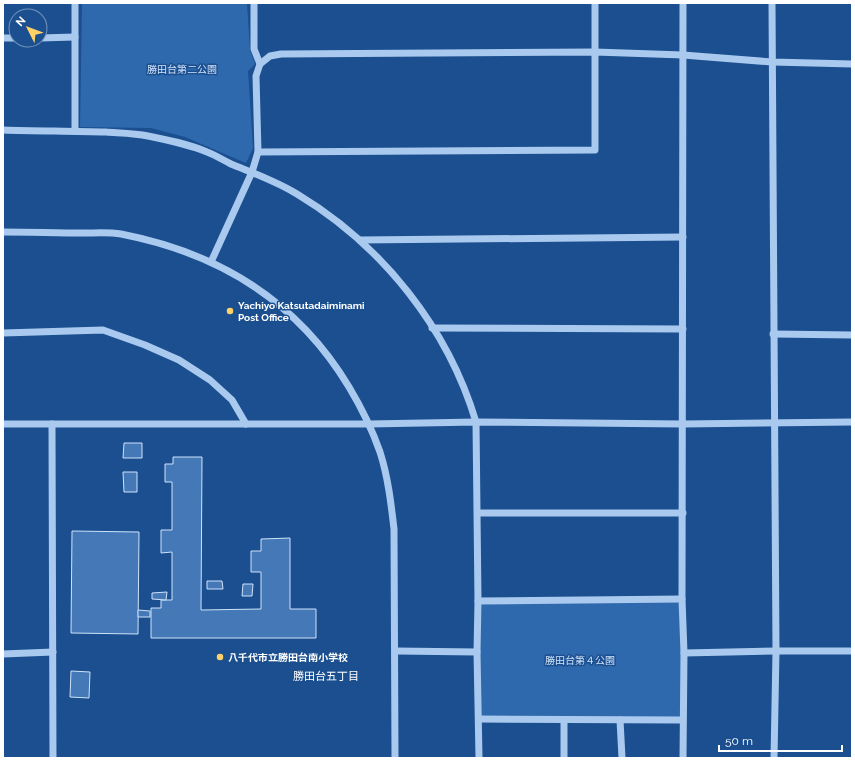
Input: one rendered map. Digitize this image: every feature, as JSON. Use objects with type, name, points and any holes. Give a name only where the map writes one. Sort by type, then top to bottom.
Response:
[{"type":"street","points":[[75,3],[75,131]]},
{"type":"street","points":[[254,3],[254,49],[260,64]]},
{"type":"street","points":[[258,152],[595,150],[595,3]]},
{"type":"street","points":[[683,3],[683,758]]},
{"type":"street","points":[[772,3],[776,651],[774,758]]},
{"type":"street","points":[[48,38],[75,38]]},
{"type":"street","points":[[211,262],[252,172],[258,152],[256,76],[260,64],[270,56],[281,54],[595,52],[683,55],[772,62],[852,64]]},
{"type":"street","points":[[3,130],[75,131],[147,135],[186,144],[208,152],[229,163],[278,183],[297,193],[336,220],[360,240],[384,264],[414,299],[460,377],[476,422],[478,513],[477,652],[480,758]]},
{"type":"street","points":[[3,232],[119,234],[179,249],[211,262],[258,288],[305,327],[325,351],[343,376],[369,424],[380,451],[387,476],[394,529],[396,651],[395,758]]},
{"type":"street","points":[[360,240],[683,238]]},
{"type":"street","points":[[432,328],[683,329]]},
{"type":"street","points":[[3,333],[103,330],[138,343],[179,360],[210,380],[232,400],[246,424]]},
{"type":"street","points":[[773,334],[852,335]]},
{"type":"street","points":[[3,424],[369,424],[476,422],[683,424],[852,422]]},
{"type":"street","points":[[52,424],[53,758]]},
{"type":"street","points":[[478,513],[683,513]]},
{"type":"street","points":[[478,601],[682,599]]},
{"type":"street","points":[[396,651],[477,652]]},
{"type":"street","points":[[684,653],[852,651]]},
{"type":"street","points":[[3,654],[53,652]]},
{"type":"street","points":[[479,719],[682,720]]},
{"type":"street","points":[[564,720],[564,758]]},
{"type":"street","points":[[620,720],[622,758]]},
{"type":"green space","name":"勝田台第二公園","points":[[82,3],[247,3],[250,50],[255,64],[248,71],[253,148],[246,163],[185,137],[151,128],[80,127]]},
{"type":"green space","name":"勝田台第４公園","points":[[682,599],[682,720],[479,719],[478,601]]},
{"type":"building","points":[[124,443],[142,443],[142,458],[123,458]]},
{"type":"building","points":[[173,457],[202,457],[201,610],[261,609],[261,572],[251,572],[251,551],[261,551],[261,539],[290,538],[290,609],[316,609],[316,638],[151,638],[151,608],[161,608],[161,600],[172,600],[172,552],[161,553],[161,530],[172,530],[172,482],[165,482],[165,464],[173,464]]},
{"type":"building","points":[[123,472],[137,472],[137,492],[124,492]]},
{"type":"building","points":[[72,531],[139,532],[138,634],[71,633]]},
{"type":"building","points":[[207,581],[222,581],[223,589],[207,589]]},
{"type":"building","points":[[243,584],[253,584],[252,596],[242,596]]},
{"type":"building","points":[[167,592],[166,600],[152,599],[152,593]]},
{"type":"building","points":[[138,610],[150,611],[150,617],[138,617]]},
{"type":"building","points":[[71,671],[90,672],[89,698],[70,697]]},
{"type":"place","name":"Yachiyo Katsutadaiminami Post Office","points":[[230,311]]},
{"type":"place","name":"八千代市立勝田台南小学校","points":[[220,657]]},
{"type":"district","name":"勝田台五丁目","points":[[326,676]]}]
